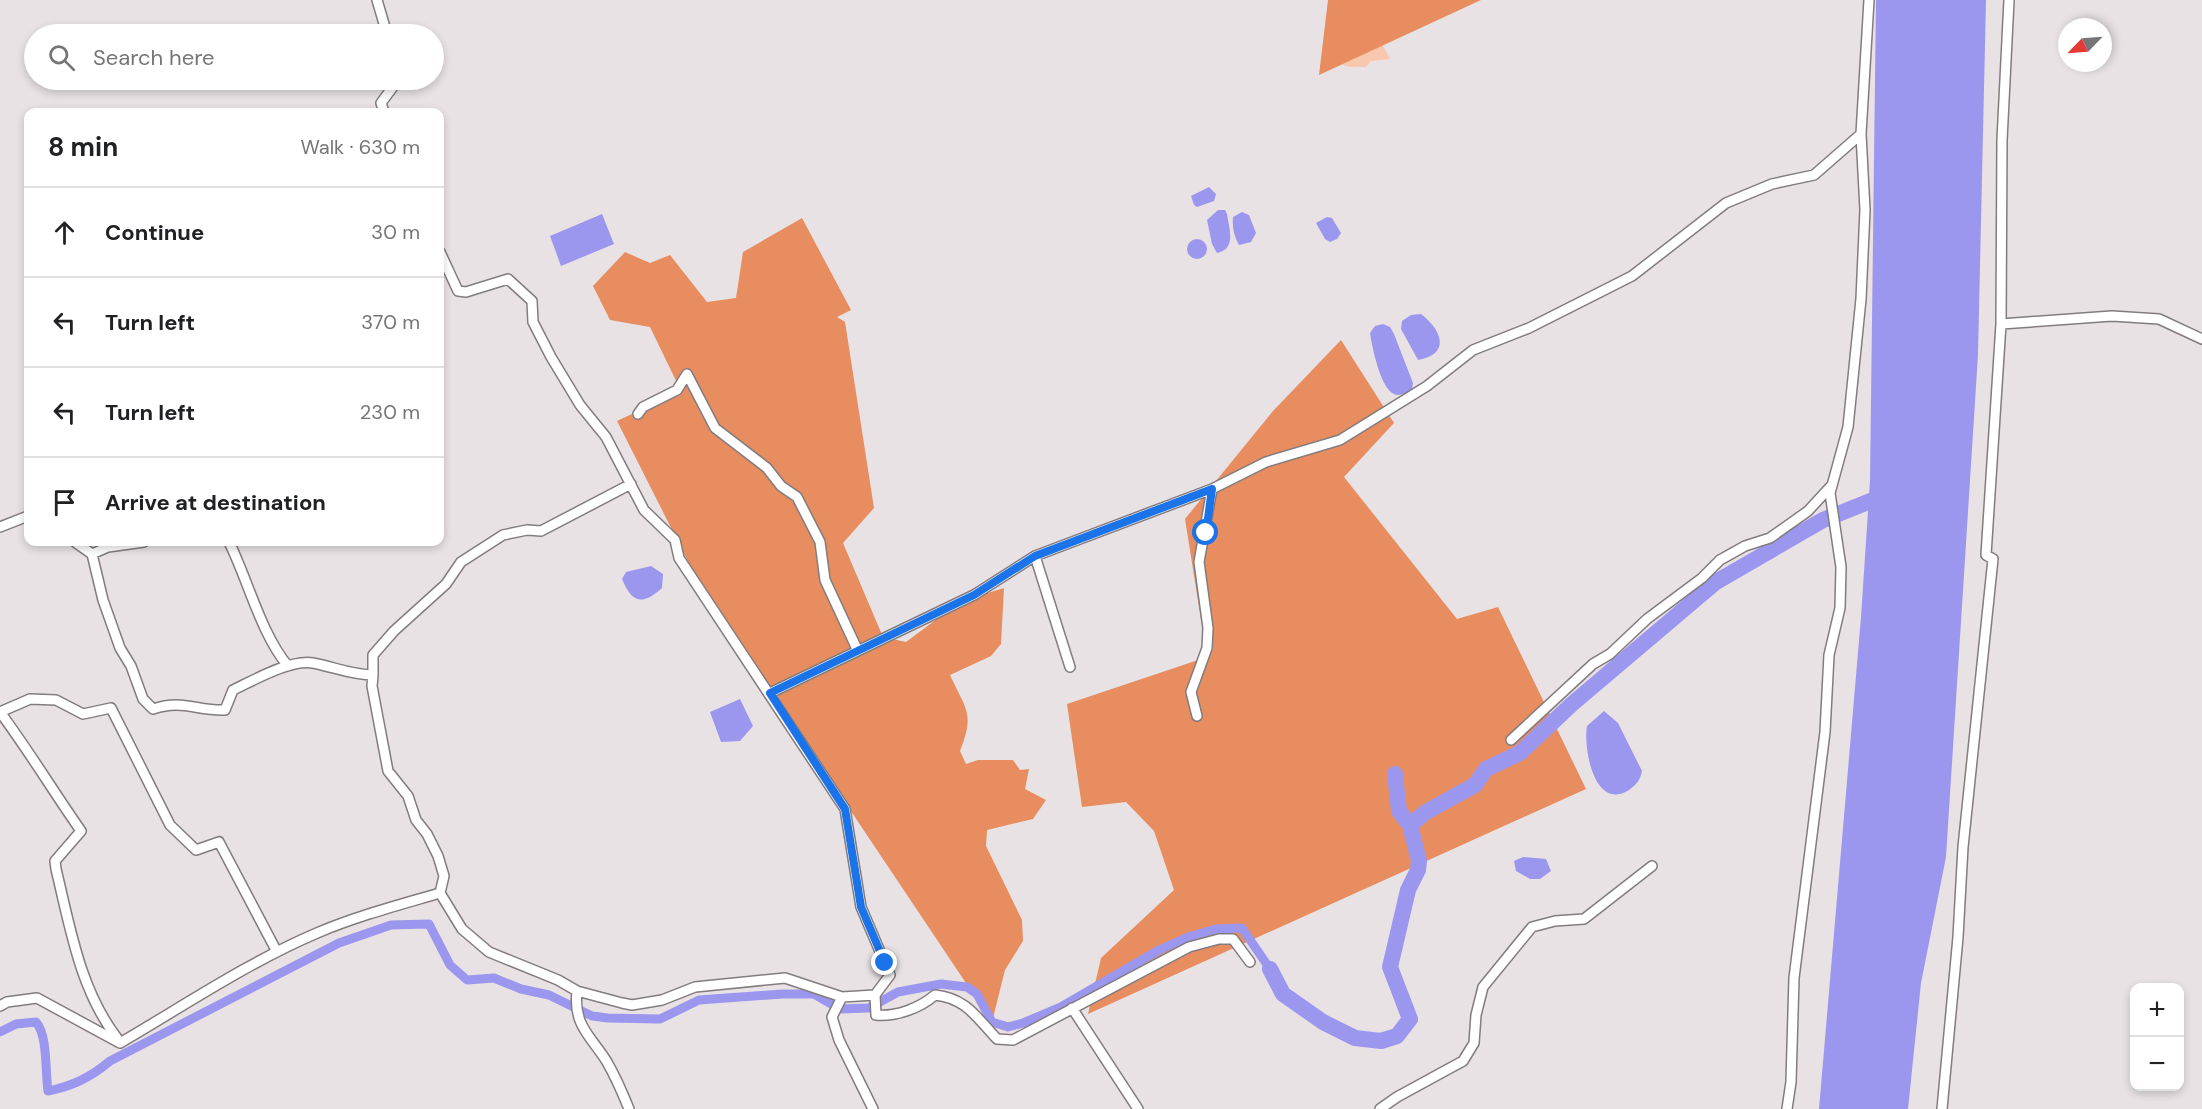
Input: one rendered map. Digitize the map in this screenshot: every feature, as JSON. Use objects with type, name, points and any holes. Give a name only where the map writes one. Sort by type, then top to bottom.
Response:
[{"type":"street","points":[[377,0],[384,24]]},
{"type":"street","points":[[1787,1109],[1791,1082],[1794,978],[1826,732],[1829,655],[1840,608],[1841,567],[1831,489],[1848,427],[1861,299],[1865,210],[1861,134],[1869,0]]},
{"type":"street","points":[[1942,1109],[1958,937],[1963,847],[1993,559],[1986,555],[2001,324],[2002,140],[2009,0]]},
{"type":"street","points":[[383,108],[381,103],[391,90]]},
{"type":"street","points":[[770,693],[857,649],[974,595],[1035,556],[1212,489],[1266,462],[1340,440],[1427,386],[1473,350],[1529,328],[1632,276],[1726,203],[1772,184],[1814,175],[1861,134]]},
{"type":"street","points":[[444,261],[458,291],[466,292],[508,279],[532,301],[533,322],[551,357],[580,405],[606,437],[644,510],[675,540],[679,558],[845,809],[861,907],[890,975],[875,995],[876,1015],[888,1016],[903,1010],[921,1007],[935,995],[952,997],[960,1001],[997,1039],[1013,1040],[1189,947],[1219,939],[1233,939],[1250,962]]},
{"type":"street","points":[[2001,324],[2112,316],[2159,319],[2202,339]]},
{"type":"street","points":[[638,414],[643,407],[677,390],[687,374],[716,428],[767,468],[781,486],[796,497],[820,542],[825,580],[857,649]]},
{"type":"street","points":[[631,484],[541,531],[527,530],[503,535],[461,562],[446,584],[394,631],[373,655],[372,686],[388,771],[408,795],[416,820],[427,834],[438,856],[444,876],[440,893],[462,929],[480,946],[558,980],[577,994],[632,1005],[662,1000],[696,987],[785,978],[842,997],[875,995]]},
{"type":"street","points":[[1197,716],[1191,692],[1207,648],[1208,628],[1199,562],[1212,489]]},
{"type":"street","points":[[1511,740],[1593,664],[1610,654],[1647,619],[1701,578],[1720,560],[1745,546],[1770,538],[1808,511],[1831,489]]},
{"type":"street","points":[[0,527],[24,518]]},
{"type":"street","points":[[81,546],[92,554],[103,600],[120,648],[131,666],[143,699],[153,709],[173,703],[211,710],[225,710],[233,690],[288,666],[311,662],[359,675],[373,675]]},
{"type":"street","points":[[92,554],[115,546]]},
{"type":"street","points":[[231,546],[254,603],[280,656],[288,666]]},
{"type":"street","points":[[1035,556],[1070,667]]},
{"type":"street","points":[[120,1042],[100,1016],[90,996],[56,869],[55,861],[81,831],[30,752],[0,712],[30,699],[56,700],[83,714],[111,708],[170,825],[196,850],[219,842],[277,952]]},
{"type":"street","points":[[1380,1109],[1397,1097],[1463,1061],[1474,1042],[1476,1015],[1483,987],[1532,927],[1556,921],[1584,920],[1652,866]]},
{"type":"street","points":[[120,1042],[277,952],[317,933],[363,915],[440,893]]},
{"type":"street","points":[[577,994],[578,1018],[583,1030],[609,1065],[629,1109]]},
{"type":"street","points":[[842,997],[832,1017],[839,1040],[873,1109]]},
{"type":"street","points":[[0,1006],[7,1002],[37,998],[120,1042]]},
{"type":"street","points":[[1072,1008],[1138,1109]]},
{"type":"shaded area","points":[[1328,0],[1481,0],[1319,75]]},
{"type":"shaded area","points":[[1876,0],[1986,0],[1978,355],[1946,857],[1921,983],[1908,1109],[1819,1109],[1861,617],[1870,481]]},
{"type":"shaded area","points":[[1382,44],[1390,59],[1371,61],[1366,67],[1350,67],[1340,64]]},
{"type":"shaded area","points":[[1209,187],[1216,194],[1214,201],[1197,207],[1194,205],[1191,196]]},
{"type":"shaded area","points":[[1218,210],[1225,210],[1227,214],[1230,238],[1227,247],[1217,253],[1212,244],[1207,220]]},
{"type":"shaded area","points":[[1242,212],[1249,215],[1256,233],[1251,242],[1239,245],[1234,231],[1233,217]]},
{"type":"shaded area","points":[[602,214],[614,244],[561,266],[550,236]]},
{"type":"shaded area","points":[[1327,217],[1332,218],[1341,233],[1337,239],[1330,242],[1325,239],[1316,223]]},
{"type":"shaded area","points":[[802,218],[851,310],[837,317],[845,322],[874,508],[843,543],[883,637],[906,642],[961,601],[1004,588],[1001,644],[991,656],[950,675],[967,712],[967,728],[960,751],[966,764],[978,760],[1013,760],[1020,770],[1029,769],[1025,789],[1046,800],[1033,819],[987,830],[986,846],[1022,920],[1023,941],[1005,970],[992,1022],[701,587],[617,421],[681,391],[650,327],[610,320],[593,286],[625,252],[650,263],[670,255],[707,302],[736,298],[743,252]]},
{"type":"shaded area","points":[[1193,239],[1201,239],[1207,245],[1207,253],[1201,259],[1193,259],[1187,253],[1187,245]]},
{"type":"shaded area","points":[[1421,314],[1434,327],[1440,341],[1435,353],[1418,360],[1401,329],[1402,321],[1411,315]]},
{"type":"shaded area","points":[[1383,324],[1390,327],[1394,334],[1413,383],[1412,390],[1398,395],[1392,393],[1382,379],[1375,358],[1370,333],[1375,326]]},
{"type":"shaded area","points":[[1341,340],[1394,423],[1344,477],[1457,619],[1498,607],[1586,789],[1088,1014],[1101,958],[1174,890],[1154,831],[1126,802],[1082,807],[1067,704],[1207,657],[1185,519],[1273,411]]},
{"type":"shaded area","points":[[651,566],[663,574],[662,588],[649,598],[638,599],[630,593],[622,579],[626,572]]},
{"type":"shaded area","points":[[740,699],[753,726],[740,741],[721,742],[710,712]]},
{"type":"shaded area","points":[[1604,711],[1618,723],[1642,771],[1634,786],[1617,794],[1607,792],[1599,785],[1589,761],[1587,726]]},
{"type":"shaded area","points":[[1523,857],[1546,859],[1551,871],[1540,879],[1530,879],[1516,871],[1514,861]]},
{"type":"waterway","points":[[1270,969],[1283,994],[1323,1022],[1355,1038],[1381,1041],[1397,1036],[1410,1019],[1390,967],[1408,890],[1418,870],[1419,861],[1410,825],[1426,812],[1475,785],[1486,769],[1520,753],[1572,704],[1716,582],[1823,520],[1888,494]]},
{"type":"waterway","points":[[1395,774],[1399,811],[1410,825]]},
{"type":"waterway","points":[[0,1032],[16,1024],[36,1022],[43,1036],[48,1091],[57,1089],[74,1084],[110,1061],[339,943],[391,925],[429,924],[450,965],[467,980],[494,978],[521,989],[549,995],[592,1016],[608,1018],[660,1019],[699,1000],[783,994],[814,994],[840,1009],[869,1008],[898,992],[941,984],[967,987],[977,994],[992,1022],[1008,1027],[1061,1007],[1159,950],[1188,937],[1216,929],[1242,928],[1270,969]]},
{"type":"route","points":[[885,963],[861,907],[845,809],[770,693],[857,649],[974,595],[1035,556],[1212,489],[1206,533]]}]
